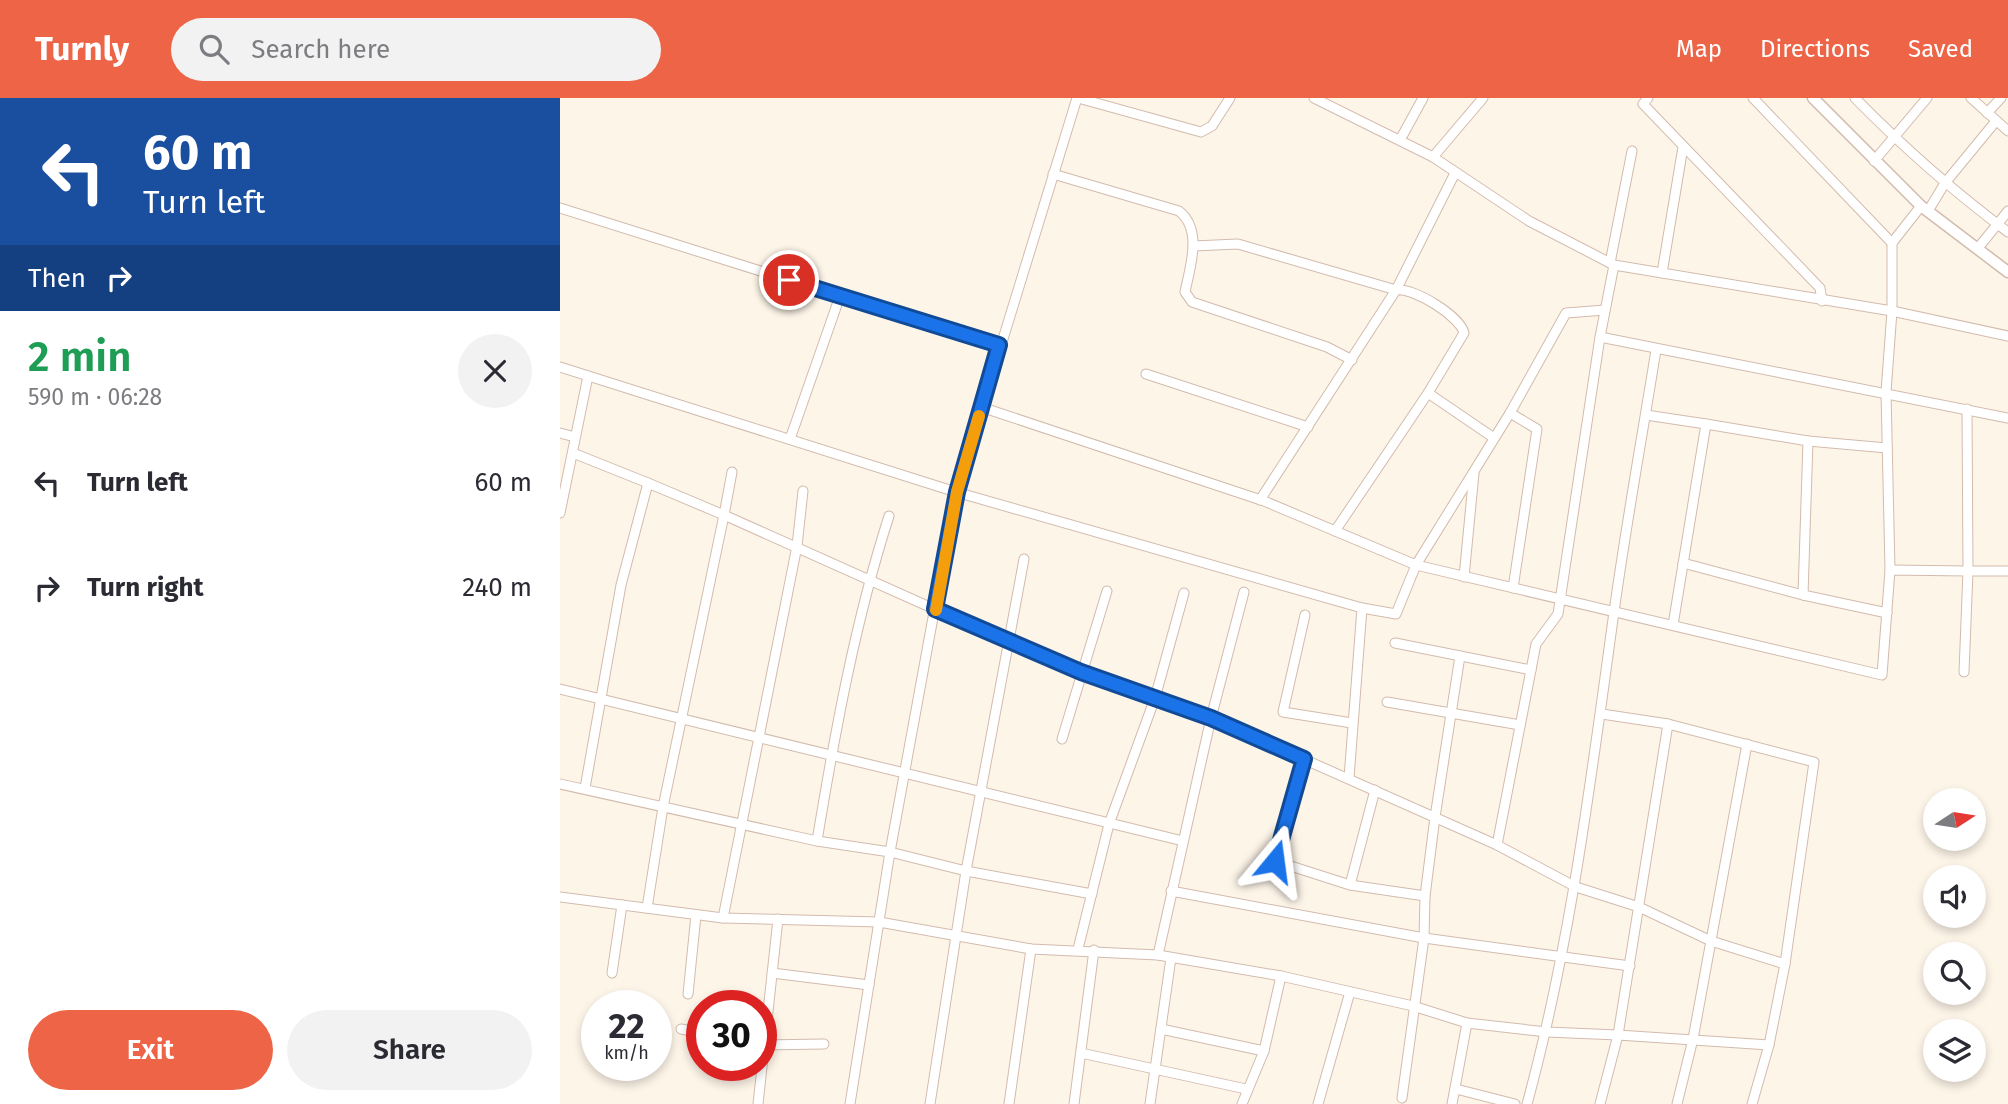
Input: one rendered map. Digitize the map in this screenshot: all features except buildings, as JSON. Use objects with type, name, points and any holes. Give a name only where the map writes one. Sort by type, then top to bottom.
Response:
[{"type":"street","points":[[850,1104],[890,852],[957,492],[999,345],[1078,98],[1201,132],[1212,126],[1230,98]]},
{"type":"street","points":[[1314,98],[1433,157],[1529,220],[1612,264],[1822,301],[1892,310],[2008,336]]},
{"type":"street","points":[[1400,140],[1423,98]]},
{"type":"street","points":[[1433,157],[1483,98]]},
{"type":"street","points":[[1648,98],[1643,104],[1820,288],[1822,301]]},
{"type":"street","points":[[981,407],[1260,500],[1416,565],[1882,675],[1890,570],[1886,392],[1892,310],[1892,243],[1753,98]]},
{"type":"street","points":[[1855,98],[1893,137],[1945,183],[2008,232]]},
{"type":"street","points":[[1874,162],[1927,98]]},
{"type":"street","points":[[1971,98],[2008,131]]},
{"type":"street","points":[[1987,113],[2001,98]]},
{"type":"street","points":[[1821,101],[1874,162],[1925,209],[2008,272]]},
{"type":"street","points":[[1892,243],[1925,209],[1996,121]]},
{"type":"street","points":[[1662,273],[1683,147]]},
{"type":"street","points":[[1497,845],[1539,636],[1555,621],[1560,598],[1632,151]]},
{"type":"street","points":[[1260,500],[1396,290],[1455,173]]},
{"type":"street","points":[[1054,174],[1179,211],[1189,225],[1193,246],[1185,292],[1192,302],[1328,347],[1352,360]]},
{"type":"street","points":[[560,208],[999,345]]},
{"type":"street","points":[[1979,248],[2008,211]]},
{"type":"street","points":[[1193,246],[1238,243],[1396,290],[1407,290],[1457,318],[1462,326],[1464,333],[1428,393],[1335,531]]},
{"type":"street","points":[[790,439],[840,296]]},
{"type":"street","points":[[560,366],[957,492],[1362,608],[1396,614],[1416,565],[1510,413],[1566,313],[1605,310]]},
{"type":"street","points":[[1600,337],[2008,418]]},
{"type":"street","points":[[1527,1104],[1547,1032],[1560,956],[1576,887],[1656,350]]},
{"type":"street","points":[[1146,374],[1308,428]]},
{"type":"street","points":[[560,513],[588,376]]},
{"type":"street","points":[[1428,393],[1494,438]]},
{"type":"street","points":[[1964,672],[1968,571],[1967,409]]},
{"type":"street","points":[[1510,413],[1537,429],[1513,588]]},
{"type":"street","points":[[1646,415],[1808,441],[1886,447]]},
{"type":"street","points":[[1673,625],[1706,424]]},
{"type":"street","points":[[560,433],[575,437]]},
{"type":"street","points":[[1803,595],[1808,441]]},
{"type":"street","points":[[573,453],[724,515],[1008,642],[1081,672],[1211,718],[1497,845],[1576,887],[1639,907],[1711,941],[1785,964]]},
{"type":"street","points":[[1464,577],[1474,471]]},
{"type":"street","points":[[648,908],[663,807],[732,472]]},
{"type":"street","points":[[585,789],[621,585],[648,483]]},
{"type":"street","points":[[723,918],[797,547],[803,491]]},
{"type":"street","points":[[817,841],[869,580],[889,516]]},
{"type":"street","points":[[930,1104],[966,872],[1024,559]]},
{"type":"street","points":[[1683,563],[1803,595],[1887,613]]},
{"type":"street","points":[[1890,570],[2008,571]]},
{"type":"street","points":[[1062,739],[1107,591]]},
{"type":"street","points":[[1158,955],[1211,718],[1244,592]]},
{"type":"street","points":[[1078,950],[1110,824],[1155,698],[1184,593]]},
{"type":"street","points":[[1349,778],[1362,608]]},
{"type":"street","points":[[1305,615],[1283,712],[1352,723]]},
{"type":"street","points":[[1395,643],[1531,670]]},
{"type":"street","points":[[1402,1098],[1424,938],[1425,896],[1460,656]]},
{"type":"street","points":[[560,689],[1183,841]]},
{"type":"street","points":[[1387,702],[1520,724]]},
{"type":"street","points":[[1602,713],[1668,724],[1811,759],[1815,768],[1785,964],[1769,1045],[1752,1104]]},
{"type":"street","points":[[1600,1104],[1618,1035],[1668,724]]},
{"type":"street","points":[[1676,1104],[1693,1039],[1747,744]]},
{"type":"street","points":[[1304,759],[1275,861],[1350,884],[1425,896]]},
{"type":"street","points":[[560,784],[817,841],[890,852],[966,872],[1092,894]]},
{"type":"street","points":[[1350,884],[1375,790]]},
{"type":"street","points":[[1171,891],[1424,938],[1630,966]]},
{"type":"street","points":[[560,897],[723,918],[879,922],[1031,949],[1158,955],[1281,976],[1413,1006],[1467,1023],[1547,1032],[1769,1045]]},
{"type":"street","points":[[612,973],[622,905]]},
{"type":"street","points":[[688,990],[696,915]]},
{"type":"street","points":[[770,990],[778,919]]},
{"type":"street","points":[[1009,1104],[1031,949]]},
{"type":"street","points":[[1074,1104],[1094,950]]},
{"type":"street","points":[[1150,1104],[1171,958]]},
{"type":"street","points":[[772,973],[869,985]]},
{"type":"street","points":[[1242,1104],[1264,1051],[1281,976]]},
{"type":"street","points":[[1318,1104],[1350,992]]},
{"type":"street","points":[[1452,1104],[1467,1023]]},
{"type":"street","points":[[681,1029],[686,1030]]},
{"type":"street","points":[[1161,1029],[1264,1051]]},
{"type":"street","points":[[777,1045],[824,1044]]},
{"type":"street","points":[[1081,1053],[1246,1089]]},
{"type":"street","points":[[758,1104],[760,1081]]},
{"type":"street","points":[[1455,1089],[1515,1104]]},
{"type":"slow traffic","points":[[936,610],[957,492],[979,416]]},
{"type":"route","points":[[789,280],[999,345],[957,492],[935,609],[1081,672],[1211,718],[1304,759],[1275,861]]}]
